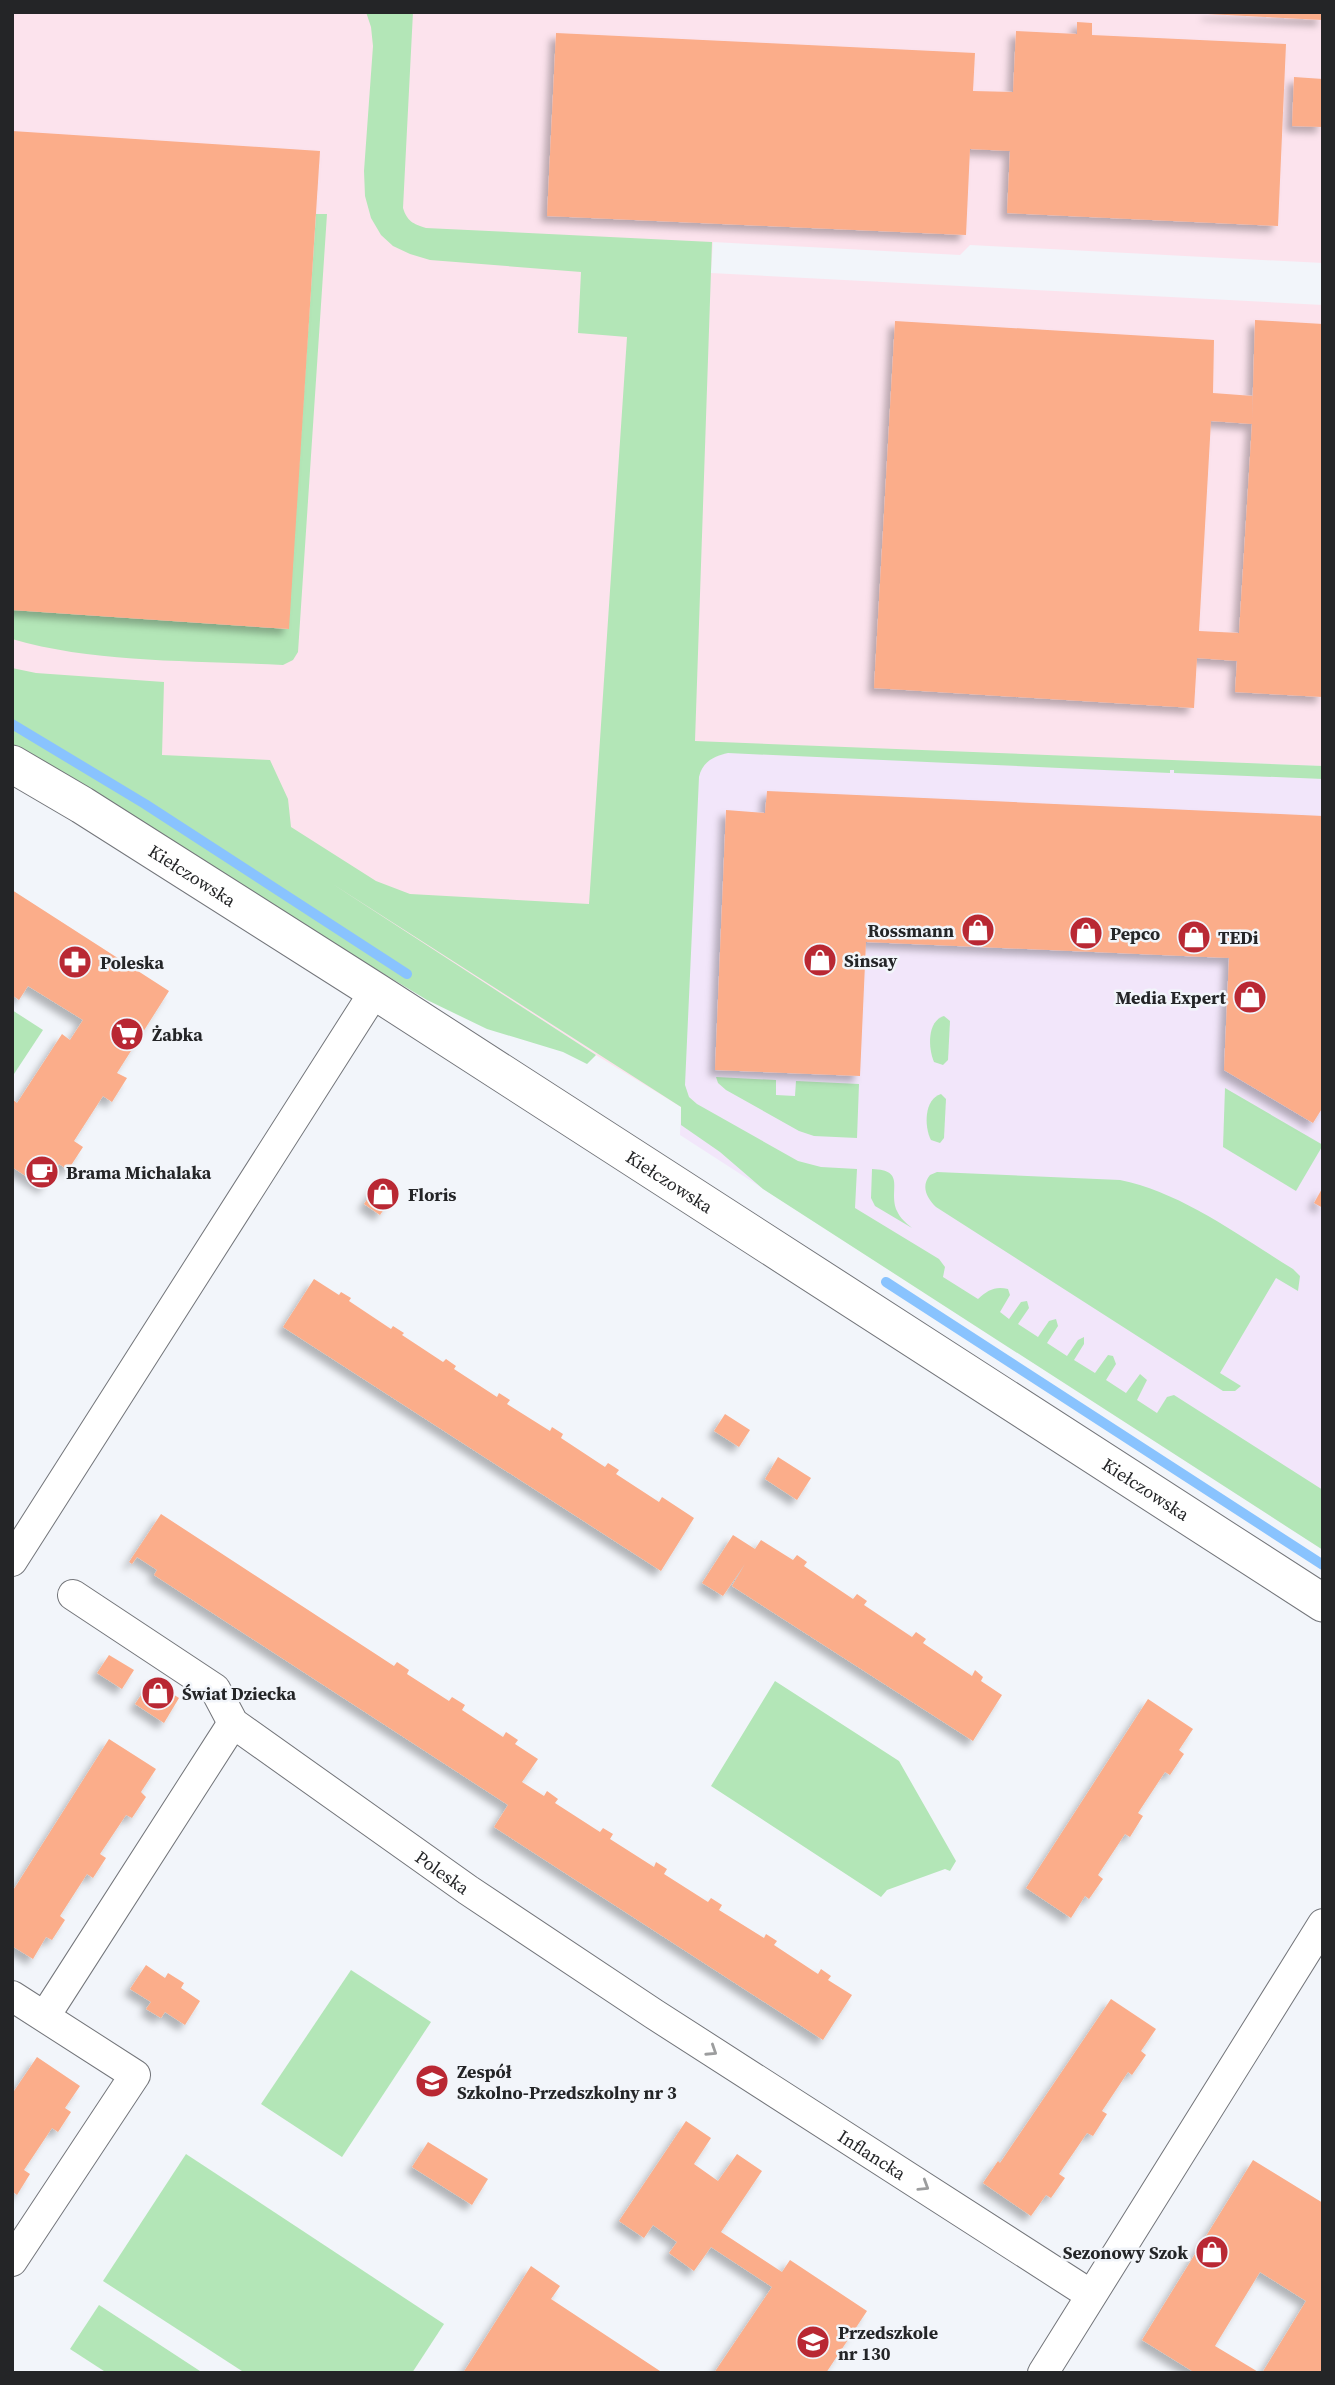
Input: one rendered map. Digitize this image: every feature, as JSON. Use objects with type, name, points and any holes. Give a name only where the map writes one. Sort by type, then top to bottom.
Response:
[{"type":"street","name":"Kiełczowska","points":[[12,764],[82,805],[375,991],[1323,1603]]},
{"type":"street","points":[[12,1561],[375,991]]},
{"type":"street","name":"Poleska","points":[[73,1595],[215,1689],[233,1723],[468,1890],[654,2014]]},
{"type":"street","points":[[45,2016],[233,1723]]},
{"type":"street","points":[[1043,2373],[1323,1924]]},
{"type":"street","points":[[12,1996],[135,2075],[12,2261]]},
{"type":"street","name":"Inflancka","points":[[654,2014],[1091,2295]]},
{"type":"shaded area","points":[[12,12],[1323,12],[1323,263],[970,245],[960,255],[713,242],[711,273],[1323,305],[1323,766],[695,742],[681,1107],[58,708],[12,685]]},
{"type":"shaded area","points":[[695,741],[1323,766],[1323,1550],[680,1135]]},
{"type":"green space","points":[[366,12],[413,12],[403,208],[406,216],[414,223],[426,228],[712,242],[695,741],[1323,766],[1323,779],[1174,773],[1174,770],[1170,770],[1170,773],[728,753],[713,758],[703,767],[699,777],[685,1085],[689,1097],[697,1104],[798,1161],[821,1167],[857,1169],[855,1208],[939,1259],[945,1267],[943,1277],[978,1299],[992,1289],[1008,1289],[1010,1295],[1000,1312],[1009,1319],[1021,1302],[1027,1301],[1029,1308],[1018,1324],[1038,1337],[1049,1321],[1056,1319],[1058,1326],[1047,1343],[1067,1356],[1078,1340],[1084,1337],[1084,1344],[1074,1360],[1095,1373],[1108,1355],[1113,1356],[1116,1364],[1106,1380],[1126,1393],[1140,1374],[1147,1380],[1137,1400],[1157,1413],[1167,1397],[1174,1395],[1323,1490],[1323,1550],[763,1189],[720,1152],[681,1125],[681,1107],[331,883],[596,1055],[587,1064],[563,1052],[487,1029],[427,1000],[229,880],[110,801],[12,744],[12,668],[36,673],[164,682],[162,755],[270,760],[288,799],[291,827],[376,881],[410,894],[589,904],[627,337],[578,333],[581,272],[430,260],[393,246],[381,235],[371,218],[365,196],[364,171],[373,46]]},
{"type":"green space","points":[[316,214],[327,214],[298,652],[293,660],[283,665],[146,660],[78,653],[12,639],[12,610],[288,629]]},
{"type":"green space","points":[[12,1010],[43,1030],[12,1077]]},
{"type":"green space","points":[[944,1016],[950,1021],[948,1060],[943,1065],[934,1062],[930,1036],[934,1023]]},
{"type":"green space","points":[[716,1077],[776,1080],[776,1095],[795,1096],[796,1081],[859,1084],[857,1138],[814,1136],[799,1131],[726,1090]]},
{"type":"green space","points":[[1225,1088],[1323,1145],[1296,1191],[1223,1147]]},
{"type":"green space","points":[[941,1094],[946,1099],[944,1138],[940,1143],[931,1140],[927,1128],[927,1114],[931,1101]]},
{"type":"green space","points":[[872,1169],[883,1170],[893,1177],[897,1211],[912,1228],[875,1206],[871,1198]]},
{"type":"green space","points":[[937,1172],[1120,1180],[1143,1186],[1210,1217],[1293,1269],[1300,1276],[1298,1291],[1276,1278],[1220,1373],[1241,1386],[1235,1391],[1223,1391],[936,1207],[927,1195],[925,1187],[930,1175]]},
{"type":"green space","points":[[775,1681],[899,1761],[956,1861],[950,1871],[945,1869],[887,1890],[881,1897],[711,1786]]},
{"type":"green space","points":[[351,1970],[431,2022],[342,2157],[261,2104]]},
{"type":"green space","points":[[186,2154],[444,2324],[412,2373],[245,2373],[103,2281]]},
{"type":"green space","points":[[99,2305],[203,2373],[107,2373],[70,2349]]},
{"type":"building","points":[[1323,12],[1323,20],[1207,14]]},
{"type":"building","points":[[1077,22],[1092,23],[1092,35],[1286,44],[1278,226],[1007,213],[1010,151],[970,149],[966,235],[547,216],[556,33],[975,53],[973,91],[1013,92],[1016,31],[1077,34]]},
{"type":"building","points":[[1294,77],[1323,79],[1323,127],[1292,126]]},
{"type":"building","points":[[12,131],[320,151],[289,629],[12,610]]},
{"type":"building","points":[[1255,320],[1323,324],[1323,697],[1235,692],[1237,661],[1197,658],[1194,708],[874,688],[895,321],[1214,340],[1213,393],[1253,396]],"holes":[[[1211,421],[1252,424],[1239,633],[1199,631]]]},
{"type":"building","points":[[767,791],[1323,816],[1323,1107],[1313,1123],[1224,1070],[1229,958],[866,942],[860,1076],[715,1070],[726,810],[765,813]]},
{"type":"building","points":[[12,890],[169,991],[117,1073],[127,1078],[112,1102],[103,1096],[74,1141],[83,1147],[68,1170],[59,1164],[44,1188],[12,1167],[12,1099],[17,1103],[62,1034],[70,1040],[83,1020],[28,986],[19,1000],[12,995]]},
{"type":"building","points":[[380,1180],[397,1190],[380,1215],[364,1204]]},
{"type":"building","points":[[1323,1187],[1323,1208],[1314,1203]]},
{"type":"building","points":[[314,1279],[339,1295],[341,1292],[351,1298],[349,1301],[391,1329],[393,1326],[404,1333],[402,1335],[443,1362],[446,1359],[456,1366],[454,1369],[497,1397],[499,1393],[510,1400],[507,1404],[550,1431],[552,1427],[563,1434],[561,1438],[605,1467],[608,1463],[619,1470],[616,1474],[659,1502],[662,1497],[694,1518],[661,1571],[283,1327]]},
{"type":"building","points":[[725,1414],[750,1430],[739,1447],[714,1431]]},
{"type":"building","points":[[778,1457],[811,1478],[797,1500],[765,1479]]},
{"type":"building","points":[[161,1514],[394,1666],[397,1662],[409,1670],[407,1674],[449,1701],[452,1697],[465,1705],[462,1710],[503,1737],[506,1732],[518,1740],[515,1744],[538,1759],[522,1782],[544,1796],[547,1791],[558,1799],[555,1803],[600,1832],[603,1828],[613,1834],[610,1839],[654,1867],[656,1862],[667,1869],[664,1874],[708,1902],[711,1898],[722,1905],[719,1910],[764,1938],[766,1934],[777,1941],[774,1945],[818,1974],[821,1969],[831,1976],[828,1980],[852,1995],[823,2040],[494,1827],[508,1805],[154,1575],[157,1570],[137,1557],[132,1564],[129,1562]]},
{"type":"building","points":[[733,1535],[755,1549],[761,1540],[793,1560],[797,1555],[807,1562],[804,1566],[853,1599],[857,1594],[867,1601],[864,1605],[912,1637],[916,1632],[926,1639],[923,1643],[972,1676],[975,1670],[983,1677],[981,1681],[1002,1695],[973,1741],[732,1586],[745,1564],[723,1596],[702,1583]]},
{"type":"building","points":[[109,1655],[134,1670],[122,1689],[97,1673]]},
{"type":"building","points":[[151,1680],[179,1698],[164,1723],[135,1704]]},
{"type":"building","points":[[1148,1699],[1193,1729],[1179,1750],[1184,1754],[1170,1775],[1165,1772],[1138,1813],[1143,1816],[1130,1837],[1125,1834],[1098,1875],[1103,1879],[1089,1899],[1085,1896],[1071,1918],[1026,1888]]},
{"type":"building","points":[[109,1739],[156,1769],[141,1792],[146,1797],[132,1818],[126,1815],[100,1854],[106,1858],[93,1878],[87,1874],[60,1916],[65,1920],[52,1940],[46,1937],[33,1959],[12,1946],[12,1892]]},
{"type":"building","points":[[146,1965],[165,1978],[168,1973],[184,1983],[181,1988],[200,2001],[185,2025],[165,2012],[161,2018],[146,2009],[151,2002],[130,1989]]},
{"type":"building","points":[[1111,1999],[1156,2029],[1141,2051],[1146,2055],[1132,2075],[1128,2072],[1102,2111],[1107,2114],[1093,2136],[1087,2133],[1059,2174],[1065,2178],[1051,2198],[1046,2195],[1031,2216],[983,2183],[998,2161],[1000,2163]]},
{"type":"building","points":[[37,2057],[80,2086],[65,2108],[71,2112],[58,2132],[52,2128],[24,2170],[30,2174],[17,2195],[12,2191],[12,2094]]},
{"type":"building","points":[[686,2121],[711,2138],[694,2164],[718,2181],[737,2154],[762,2171],[721,2232],[782,2272],[790,2260],[867,2311],[826,2373],[714,2373],[772,2287],[711,2247],[694,2271],[669,2253],[677,2242],[653,2225],[644,2238],[619,2221]]},
{"type":"building","points":[[428,2142],[488,2179],[472,2205],[412,2167]]},
{"type":"building","points":[[1253,2160],[1323,2203],[1323,2373],[1262,2373],[1306,2301],[1260,2272],[1215,2346],[1260,2373],[1191,2373],[1192,2371],[1142,2340]]},
{"type":"building","points":[[531,2266],[560,2286],[551,2299],[663,2373],[463,2373]]},
{"type":"waterway","points":[[12,724],[145,804],[407,974]]},
{"type":"waterway","points":[[886,1282],[1323,1565]]},
{"type":"place","name":"Rossmann","points":[[978,930]]},
{"type":"place","name":"Pepco","points":[[1086,933]]},
{"type":"place","name":"TEDi","points":[[1194,937]]},
{"type":"place","name":"Sinsay","points":[[820,960]]},
{"type":"place","name":"Poleska","points":[[75,962]]},
{"type":"place","name":"Media Expert","points":[[1250,997]]},
{"type":"place","name":"Żabka","points":[[127,1034]]},
{"type":"place","name":"Brama Michalaka","points":[[42,1172]]},
{"type":"place","name":"Floris","points":[[383,1194]]},
{"type":"place","name":"Świat Dziecka","points":[[158,1693]]},
{"type":"place","name":"Zespół Szkolno-Przedszkolny nr 3","points":[[432,2081]]},
{"type":"place","name":"Sezonowy Szok","points":[[1212,2252]]},
{"type":"place","name":"Przedszkole nr 130","points":[[813,2342]]}]
